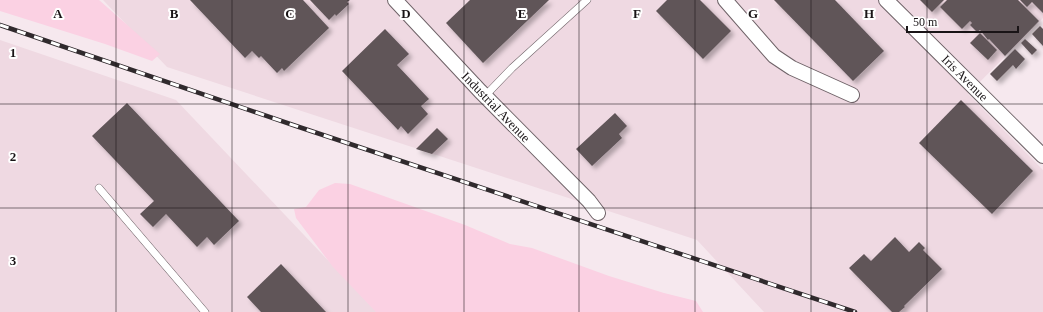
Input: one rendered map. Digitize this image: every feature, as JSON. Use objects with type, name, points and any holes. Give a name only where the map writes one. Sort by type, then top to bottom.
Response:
[{"type":"street","name":"Industrial Avenue","points":[[395,0],[484,96],[589,201],[598,213]]},
{"type":"street","points":[[725,0],[774,56],[792,68],[852,95]]},
{"type":"street","name":"Iris Avenue","points":[[886,0],[1043,156]]},
{"type":"lane","points":[[484,96],[512,68],[587,0]]},
{"type":"lane","points":[[99,188],[205,312]]},
{"type":"shaded area","points":[[0,0],[99,0],[160,54],[152,61],[105,44],[0,11]]},
{"type":"shaded area","points":[[103,0],[1043,0],[1043,18],[968,94],[1043,170],[1043,312],[764,312],[697,240],[167,67]]},
{"type":"shaded area","points":[[0,40],[176,100],[377,312],[0,312]]},
{"type":"shaded area","points":[[335,183],[350,184],[465,225],[510,244],[532,248],[609,276],[696,301],[703,312],[376,312],[333,267],[296,218],[294,209],[306,207],[319,190]]},
{"type":"building","points":[[190,0],[303,0],[329,28],[284,71],[282,68],[277,73],[261,56],[259,58],[252,51],[245,58]]},
{"type":"building","points":[[310,0],[350,0],[347,2],[349,4],[336,16],[335,14],[329,20]]},
{"type":"building","points":[[470,0],[549,0],[483,63],[446,23]]},
{"type":"building","points":[[667,0],[700,0],[731,31],[703,59],[656,11]]},
{"type":"building","points":[[774,0],[835,0],[884,51],[853,81]]},
{"type":"building","points":[[920,0],[944,0],[932,12]]},
{"type":"building","points":[[947,0],[1018,0],[1039,21],[1005,56],[980,30],[977,32],[970,25],[972,23],[970,21],[962,29],[940,7]]},
{"type":"building","points":[[1020,0],[1043,0],[1043,13],[1032,2],[1027,7]]},
{"type":"building","points":[[1040,26],[1043,29],[1043,46],[1032,34]]},
{"type":"building","points":[[385,29],[409,54],[397,65],[429,99],[421,106],[428,114],[408,134],[401,126],[398,130],[342,71]]},
{"type":"building","points":[[980,33],[997,50],[988,60],[970,43]]},
{"type":"building","points":[[1025,39],[1037,50],[1032,55],[1021,43]]},
{"type":"building","points":[[1015,49],[1025,59],[1016,69],[1013,65],[997,81],[990,74]]},
{"type":"building","points":[[961,100],[1033,171],[992,214],[919,143]]},
{"type":"building","points":[[127,103],[239,221],[214,245],[207,237],[197,247],[166,214],[153,227],[140,214],[154,201],[92,136]]},
{"type":"building","points":[[615,113],[627,126],[619,134],[622,138],[592,166],[576,149]]},
{"type":"building","points":[[437,128],[448,139],[432,154],[416,149]]},
{"type":"building","points":[[895,237],[909,252],[919,242],[925,248],[923,250],[942,269],[899,312],[892,312],[849,268],[864,254],[871,261]]},
{"type":"building","points":[[281,264],[326,312],[261,312],[247,297]]},
{"type":"railway","points":[[0,25],[299,127],[855,312]]}]
